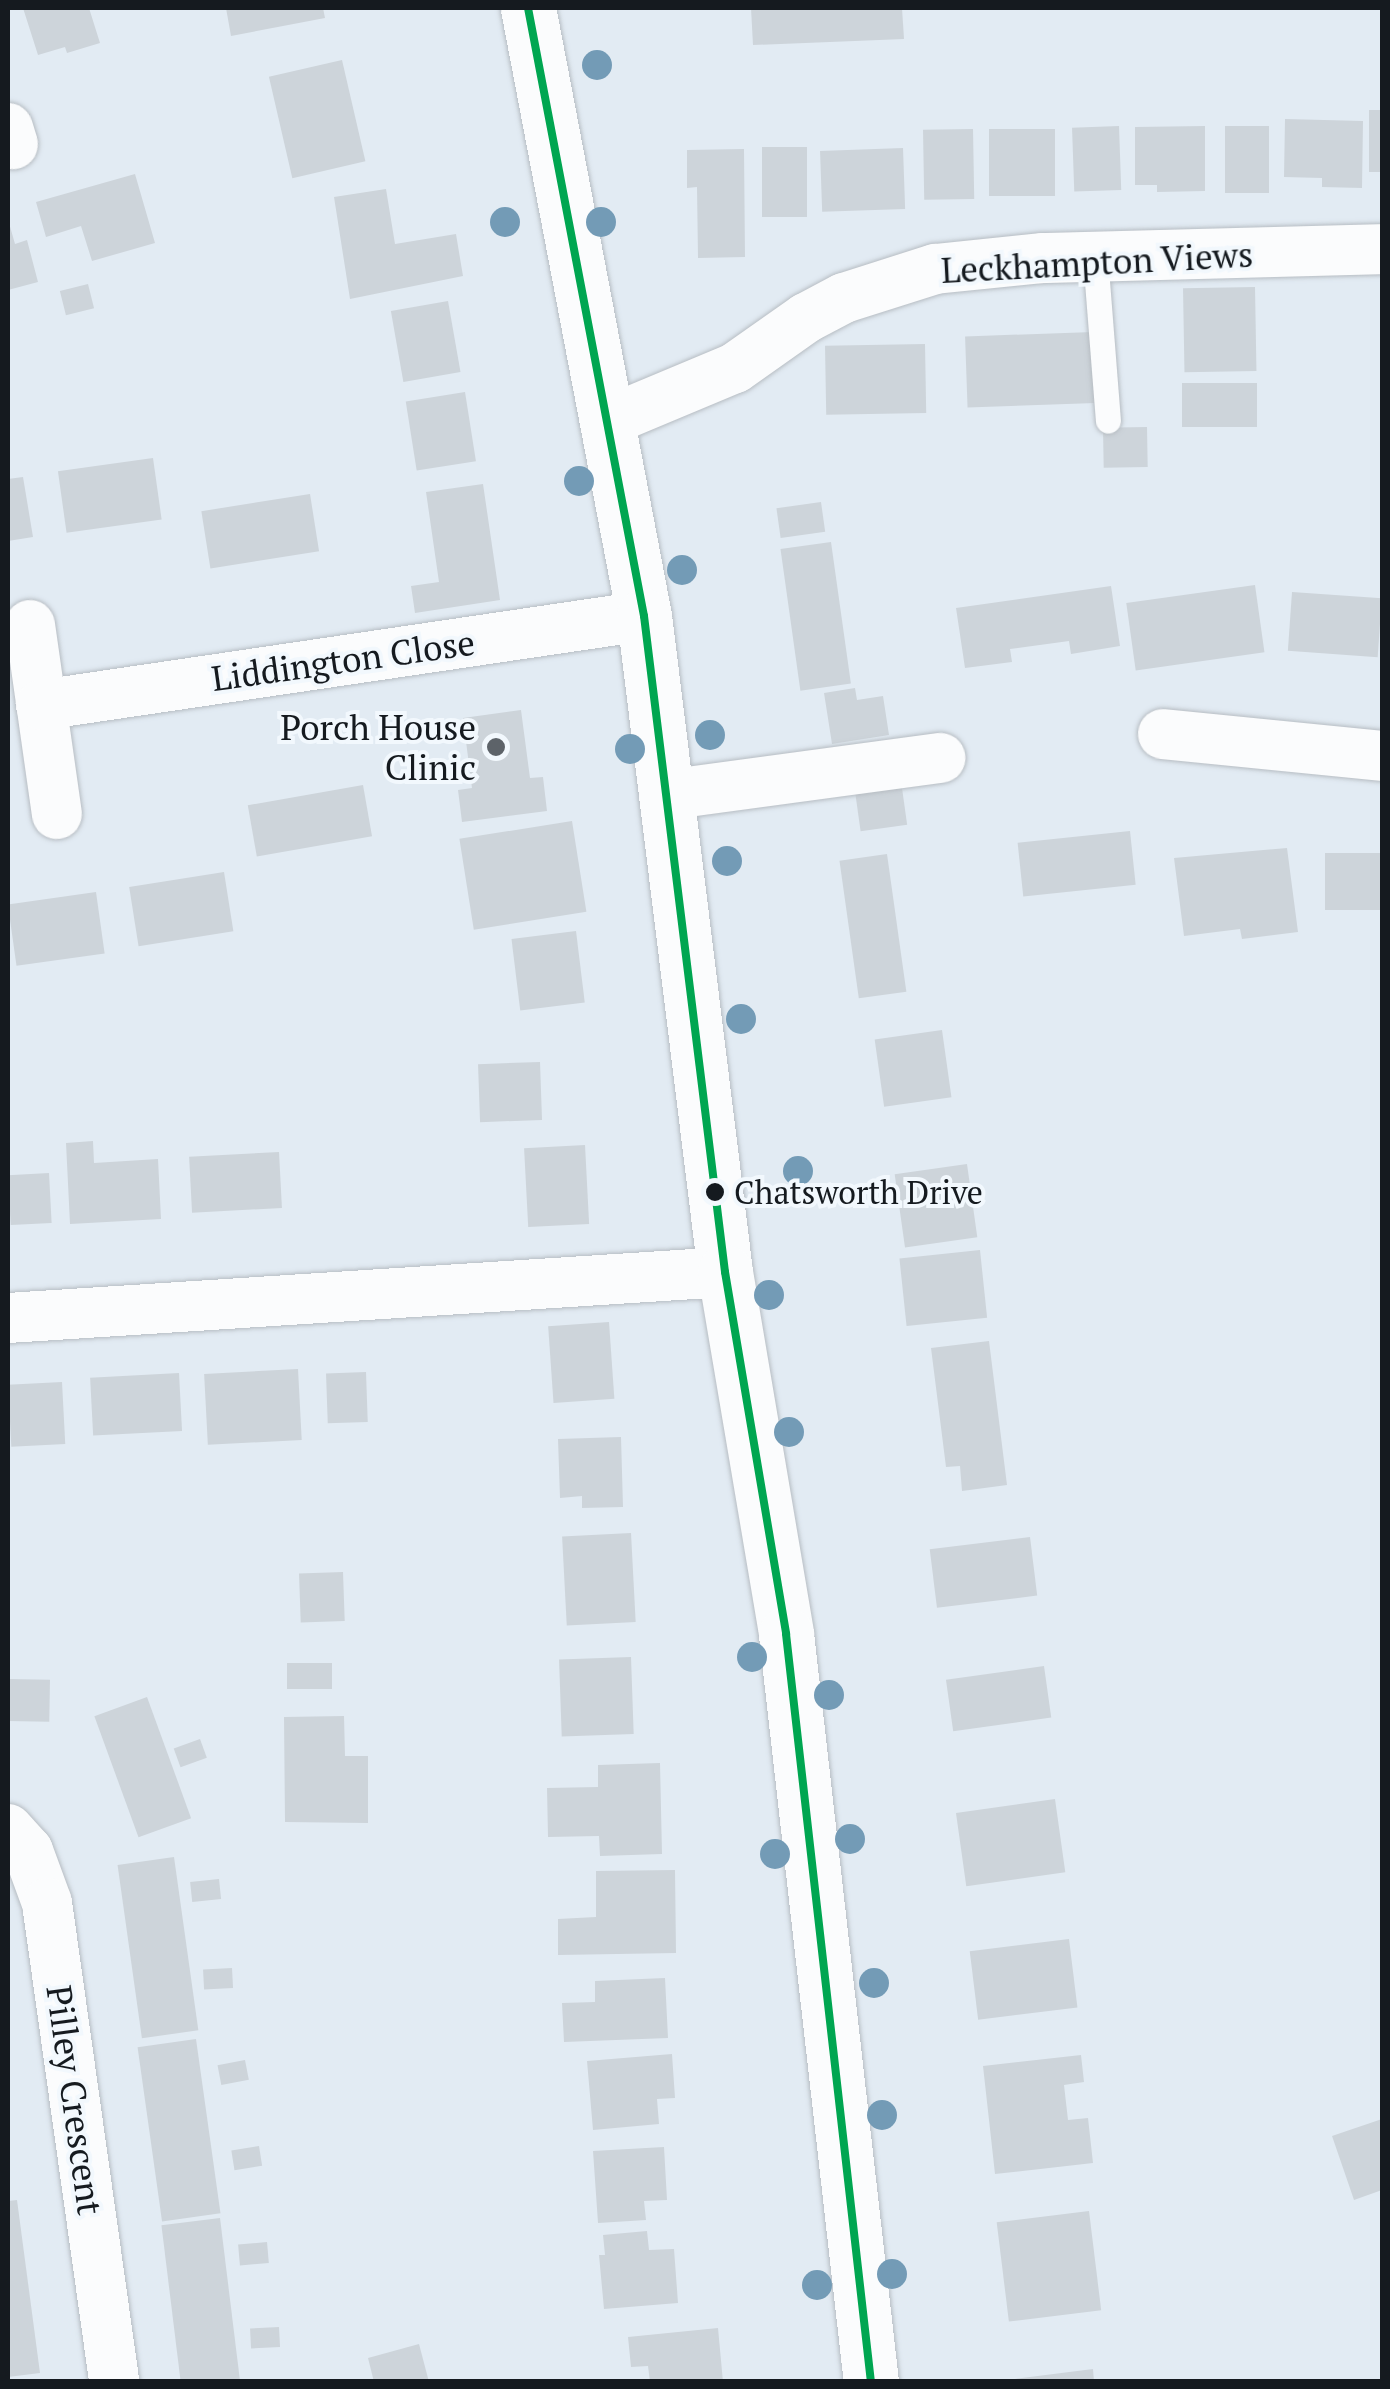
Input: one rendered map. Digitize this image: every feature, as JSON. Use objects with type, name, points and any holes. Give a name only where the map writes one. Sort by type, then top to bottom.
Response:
[{"type":"street","points":[[528,8],[644,616],[725,1272],[786,1634],[871,2382]]},
{"type":"street","name":"Leckhampton Views","points":[[608,421],[735,368],[806,318],[884,283],[936,269],[1096,256],[1382,249]]},
{"type":"street","name":"Liddington Close","points":[[41,704],[644,616]]},
{"type":"street","points":[[30,626],[56,814]]},
{"type":"street","points":[[1163,734],[1382,756]]},
{"type":"street","points":[[666,795],[940,758]]},
{"type":"street","points":[[8,1318],[725,1272]]},
{"type":"street","name":"Pilley Crescent","points":[[8,1829],[28,1852],[47,1903],[114,2382]]},
{"type":"lane","points":[[1096,256],[1108,420]]},
{"type":"building","points":[[23,8],[89,8],[100,43],[67,53],[65,47],[38,55]]},
{"type":"building","points":[[226,8],[323,8],[325,18],[231,36]]},
{"type":"building","points":[[751,8],[902,8],[904,39],[753,45]]},
{"type":"building","points":[[342,60],[365,161],[292,178],[269,77]]},
{"type":"building","points":[[1369,110],[1382,110],[1382,172],[1369,172]]},
{"type":"building","points":[[1285,119],[1363,121],[1362,188],[1322,187],[1322,178],[1284,177]]},
{"type":"building","points":[[1119,126],[1121,190],[1074,192],[1072,128]]},
{"type":"building","points":[[1205,126],[1205,191],[1157,192],[1157,185],[1135,185],[1135,127]]},
{"type":"building","points":[[1225,126],[1269,126],[1269,193],[1225,193]]},
{"type":"building","points":[[973,129],[974,199],[924,200],[923,130]]},
{"type":"building","points":[[989,129],[1055,129],[1055,196],[989,196]]},
{"type":"building","points":[[762,147],[807,147],[807,217],[762,217]]},
{"type":"building","points":[[903,148],[905,209],[822,212],[820,151]]},
{"type":"building","points":[[744,149],[745,257],[698,258],[697,187],[687,188],[687,150]]},
{"type":"building","points":[[135,174],[155,243],[92,261],[81,226],[46,237],[36,202]]},
{"type":"building","points":[[386,189],[395,244],[456,234],[463,276],[350,299],[334,197]]},
{"type":"building","points":[[9,223],[15,244],[27,240],[38,282],[8,290]]},
{"type":"building","points":[[88,284],[94,308],[66,315],[60,291]]},
{"type":"building","points":[[1255,287],[1256,371],[1184,372],[1183,288]]},
{"type":"building","points":[[448,301],[461,372],[403,382],[391,311]]},
{"type":"building","points":[[1093,332],[1095,403],[968,407],[965,336]]},
{"type":"building","points":[[925,344],[926,413],[826,415],[825,346]]},
{"type":"building","points":[[1182,383],[1257,383],[1257,427],[1182,427]]},
{"type":"building","points":[[465,392],[476,461],[417,471],[406,401]]},
{"type":"building","points":[[1147,427],[1148,467],[1104,468],[1103,428]]},
{"type":"building","points":[[153,458],[162,519],[67,533],[58,471]]},
{"type":"building","points":[[23,477],[33,537],[8,541],[8,479]]},
{"type":"building","points":[[483,484],[500,600],[415,613],[411,586],[439,582],[426,492]]},
{"type":"building","points":[[310,494],[319,551],[210,568],[201,511]]},
{"type":"building","points":[[821,502],[825,532],[781,538],[776,508]]},
{"type":"building","points":[[831,542],[851,684],[800,691],[780,549]]},
{"type":"building","points":[[1255,585],[1264,652],[1136,670],[1126,603]]},
{"type":"building","points":[[1111,586],[1120,646],[1071,654],[1069,641],[1010,649],[1012,662],[965,668],[956,608]]},
{"type":"building","points":[[1292,592],[1382,598],[1378,657],[1288,651]]},
{"type":"building","points":[[855,688],[857,700],[883,696],[889,735],[832,744],[824,693]]},
{"type":"building","name":"Porch House Clinic","points":[[521,710],[530,778],[543,777],[547,811],[462,822],[458,790],[472,788],[463,718]]},
{"type":"building","points":[[363,785],[372,836],[257,857],[248,805]]},
{"type":"building","points":[[902,788],[907,825],[861,831],[855,795]]},
{"type":"building","points":[[572,821],[586,912],[474,930],[459,839]]},
{"type":"building","points":[[1130,831],[1136,885],[1023,897],[1018,843]]},
{"type":"building","points":[[1287,848],[1298,932],[1242,939],[1240,929],[1184,936],[1174,858]]},
{"type":"building","points":[[1325,853],[1382,853],[1382,910],[1325,910]]},
{"type":"building","points":[[887,854],[906,992],[859,998],[839,861]]},
{"type":"building","points":[[224,872],[233,931],[139,946],[129,887]]},
{"type":"building","points":[[96,892],[105,953],[16,966],[8,904]]},
{"type":"building","points":[[576,931],[585,1002],[520,1010],[511,939]]},
{"type":"building","points":[[942,1030],[951,1097],[884,1107],[875,1039]]},
{"type":"building","points":[[540,1062],[542,1120],[480,1122],[478,1064]]},
{"type":"building","points":[[93,1141],[94,1163],[158,1159],[161,1219],[70,1224],[66,1143]]},
{"type":"building","points":[[585,1145],[589,1224],[528,1227],[524,1148]]},
{"type":"building","points":[[279,1152],[282,1208],[192,1213],[189,1157]]},
{"type":"building","points":[[967,1164],[977,1237],[905,1247],[895,1174]]},
{"type":"building","points":[[49,1173],[52,1223],[11,1225],[8,1175]]},
{"type":"building","points":[[980,1250],[987,1318],[907,1326],[899,1258]]},
{"type":"building","points":[[609,1322],[614,1399],[554,1403],[548,1326]]},
{"type":"building","points":[[989,1341],[1007,1485],[962,1491],[960,1466],[946,1467],[931,1348]]},
{"type":"building","points":[[298,1369],[302,1440],[208,1445],[204,1374]]},
{"type":"building","points":[[366,1372],[368,1422],[328,1423],[326,1373]]},
{"type":"building","points":[[179,1373],[182,1431],[93,1436],[90,1378]]},
{"type":"building","points":[[62,1382],[65,1444],[11,1447],[8,1385]]},
{"type":"building","points":[[621,1437],[623,1507],[582,1508],[582,1496],[560,1498],[558,1439]]},
{"type":"building","points":[[631,1533],[636,1622],[567,1625],[562,1537]]},
{"type":"building","points":[[1030,1537],[1037,1596],[937,1608],[930,1549]]},
{"type":"building","points":[[343,1572],[345,1621],[301,1623],[299,1574]]},
{"type":"building","points":[[631,1657],[634,1734],[562,1736],[559,1660]]},
{"type":"building","points":[[287,1663],[332,1663],[332,1689],[287,1689]]},
{"type":"building","points":[[1044,1666],[1051,1717],[953,1731],[946,1680]]},
{"type":"building","points":[[8,1679],[50,1680],[49,1722],[8,1721]]},
{"type":"building","points":[[147,1697],[191,1818],[138,1837],[94,1716]]},
{"type":"building","points":[[344,1716],[345,1756],[368,1756],[368,1823],[285,1822],[284,1717]]},
{"type":"building","points":[[200,1739],[207,1758],[181,1767],[174,1749]]},
{"type":"building","points":[[660,1763],[662,1854],[600,1856],[599,1836],[548,1837],[547,1788],[598,1787],[598,1765]]},
{"type":"building","points":[[1055,1799],[1065,1872],[966,1886],[956,1813]]},
{"type":"building","points":[[174,1857],[198,2030],[142,2038],[118,1865]]},
{"type":"building","points":[[675,1870],[676,1953],[558,1955],[558,1919],[596,1917],[596,1871]]},
{"type":"building","points":[[219,1879],[221,1899],[192,1902],[190,1882]]},
{"type":"building","points":[[1069,1939],[1077,2007],[978,2020],[970,1951]]},
{"type":"building","points":[[232,1968],[233,1988],[204,1989],[203,1970]]},
{"type":"building","points":[[665,1978],[668,2038],[564,2042],[562,2003],[595,2002],[595,1981]]},
{"type":"building","points":[[196,2039],[220,2213],[162,2221],[138,2047]]},
{"type":"building","points":[[672,2054],[675,2098],[657,2099],[659,2124],[593,2130],[587,2061]]},
{"type":"building","points":[[1081,2055],[1084,2082],[1064,2085],[1068,2120],[1088,2118],[1093,2163],[995,2174],[983,2066]]},
{"type":"building","points":[[245,2060],[249,2080],[221,2085],[218,2065]]},
{"type":"building","points":[[1382,2119],[1382,2190],[1354,2200],[1332,2136]]},
{"type":"building","points":[[259,2146],[262,2166],[234,2170],[231,2150]]},
{"type":"building","points":[[664,2147],[667,2200],[644,2201],[646,2220],[598,2223],[593,2151]]},
{"type":"building","points":[[17,2200],[40,2373],[8,2377],[8,2201]]},
{"type":"building","points":[[1089,2211],[1101,2310],[1009,2322],[997,2222]]},
{"type":"building","points":[[220,2218],[240,2382],[181,2382],[161,2225]]},
{"type":"building","points":[[647,2231],[649,2250],[674,2249],[678,2303],[604,2309],[599,2255],[605,2255],[603,2235]]},
{"type":"building","points":[[267,2242],[269,2263],[240,2265],[238,2245]]},
{"type":"building","points":[[279,2327],[280,2347],[251,2348],[250,2329]]},
{"type":"building","points":[[718,2328],[723,2382],[650,2382],[648,2366],[631,2367],[628,2337]]},
{"type":"building","points":[[419,2344],[429,2382],[374,2382],[368,2358]]},
{"type":"building","points":[[1093,2369],[1094,2382],[1015,2379]]},
{"type":"transit line","points":[[528,8],[644,616],[725,1272],[786,1634],[871,2382]]},
{"type":"place","name":"Porch House Clinic","points":[[496,747]]},
{"type":"place","name":"Chatsworth Drive","points":[[715,1192]]}]
